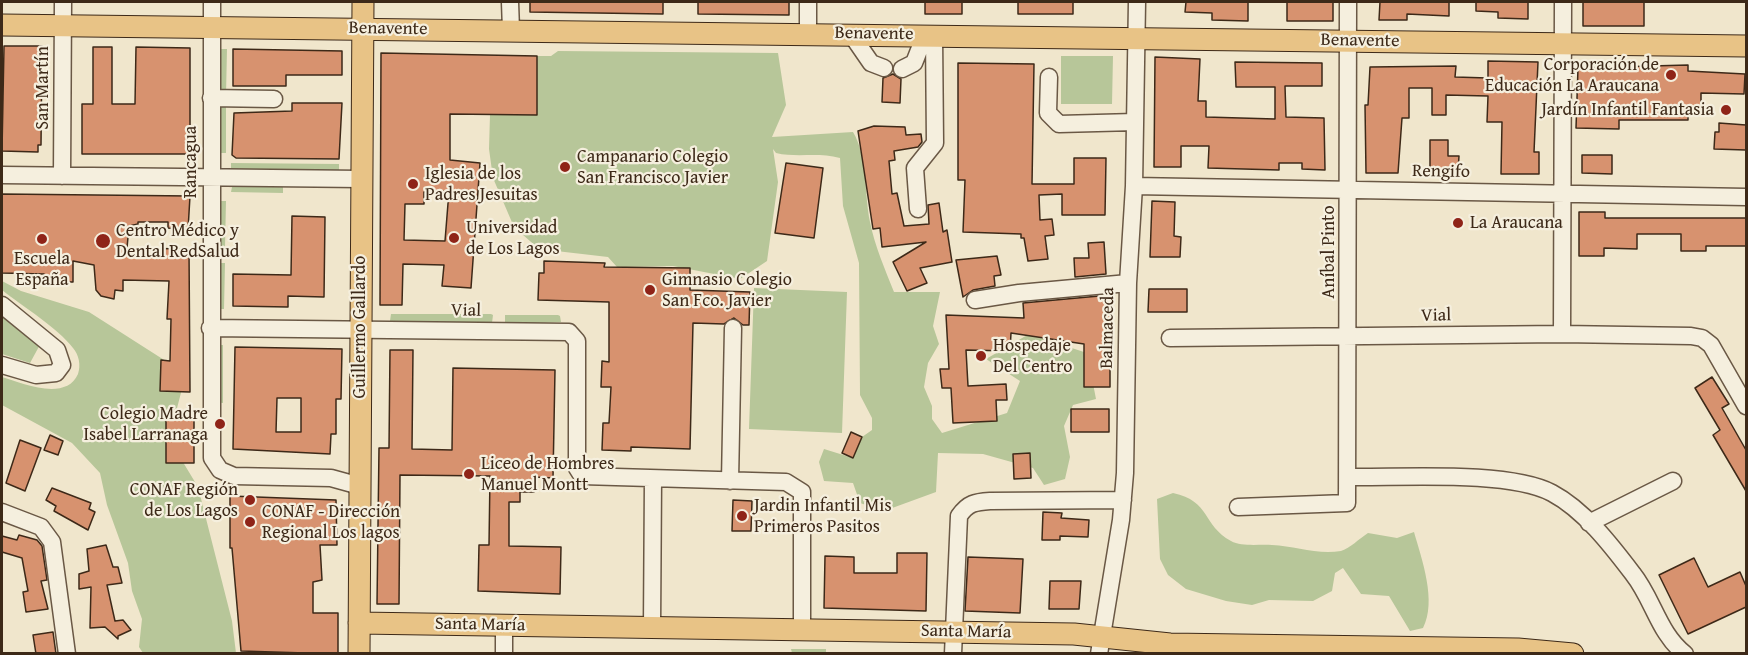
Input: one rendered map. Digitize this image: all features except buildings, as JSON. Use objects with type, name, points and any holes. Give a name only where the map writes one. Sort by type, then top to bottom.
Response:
[{"type":"main road","name":"Guillermo Gallardo","points":[[359,654],[363,2]]},
{"type":"main road","name":"Benavente","points":[[2,25],[1746,46]]},
{"type":"main road","name":"Santa María","points":[[359,623],[953,632],[1100,646],[1170,644],[1209,649],[1518,649],[1573,654]]},
{"type":"street","name":"San Martín","points":[[62,176],[63,2]]},
{"type":"street","name":"Rancagua","points":[[212,2],[211,451],[217,466],[234,476],[331,478],[360,486]]},
{"type":"street","points":[[510,2],[511,30]]},
{"type":"street","points":[[808,2],[808,33]]},
{"type":"street","name":"Balmaceda","points":[[1100,646],[1123,500],[1128,283],[1134,186],[1137,2]]},
{"type":"street","name":"Aníbal Pinto","points":[[1238,507],[1347,503],[1348,2]]},
{"type":"street","points":[[1562,334],[1563,2]]},
{"type":"street","points":[[851,34],[871,63],[884,68]]},
{"type":"street","points":[[902,69],[914,63],[929,35]]},
{"type":"street","points":[[918,209],[915,168],[935,143],[929,35]]},
{"type":"street","points":[[1049,77],[1048,113],[1059,124],[1135,122]]},
{"type":"street","points":[[211,98],[274,99]]},
{"type":"street","points":[[2,175],[361,179]]},
{"type":"street","name":"Rengifo","points":[[1134,186],[1746,197]]},
{"type":"street","points":[[975,300],[1019,293],[1128,283]]},
{"type":"street","points":[[2,305],[57,350],[62,365],[56,373],[43,375],[2,365]]},
{"type":"street","name":"Vial","points":[[210,328],[561,331],[573,334],[577,341],[577,468],[579,474],[653,478]]},
{"type":"street","points":[[730,481],[733,328]]},
{"type":"street","name":"Vial","points":[[1170,338],[1562,334],[1702,338],[1710,345],[1746,406]]},
{"type":"street","points":[[1348,477],[1521,482],[1554,494],[1574,507],[1635,576],[1671,640],[1685,654]]},
{"type":"street","points":[[652,627],[653,478],[786,482],[798,487],[802,498],[802,629]]},
{"type":"street","points":[[1589,523],[1673,481]]},
{"type":"street","points":[[953,654],[959,516],[964,508],[971,502],[990,501],[1123,500]]},
{"type":"street","points":[[2,512],[41,527],[52,542],[67,654]]},
{"type":"street","points":[[504,625],[504,654]]},
{"type":"green space","points":[[219,49],[227,49],[226,95],[218,95]]},
{"type":"green space","points":[[558,51],[778,53],[786,105],[772,137],[853,132],[861,153],[872,231],[894,292],[940,292],[933,326],[939,344],[928,363],[924,387],[932,406],[932,419],[942,433],[1007,413],[1020,381],[986,359],[1029,334],[1087,353],[1096,399],[1073,405],[1064,426],[1070,457],[1065,479],[1044,485],[1033,468],[983,454],[938,453],[936,492],[884,511],[860,503],[853,483],[824,481],[819,462],[824,449],[853,458],[862,437],[872,430],[872,418],[860,395],[859,263],[843,206],[840,158],[776,153],[773,149],[778,182],[767,261],[740,279],[673,266],[617,267],[608,257],[539,249],[514,227],[493,178],[489,149],[490,115],[537,115],[537,56],[551,56]]},
{"type":"green space","points":[[1061,56],[1113,56],[1112,104],[1061,104]]},
{"type":"green space","points":[[218,107],[226,107],[226,153],[217,153]]},
{"type":"green space","points":[[231,163],[339,164],[339,170],[231,169]]},
{"type":"green space","points":[[232,187],[283,187],[283,193],[231,192]]},
{"type":"green space","points":[[218,201],[226,201],[225,247],[217,247]]},
{"type":"green space","points":[[217,263],[225,263],[224,309],[216,309]]},
{"type":"green space","points":[[2,281],[21,291],[89,312],[172,365],[183,385],[169,439],[198,487],[232,621],[236,653],[143,653],[139,647],[142,619],[132,591],[128,563],[107,505],[100,473],[72,443],[2,405],[2,377],[43,388],[64,387],[78,374],[78,357],[58,332],[2,290]]},
{"type":"green space","points":[[754,288],[847,292],[842,433],[749,429]]},
{"type":"green space","points":[[2,314],[42,341],[30,363],[2,354]]},
{"type":"green space","points":[[391,314],[493,315],[492,323],[392,323]]},
{"type":"green space","points":[[505,315],[558,315],[561,322],[505,324]]},
{"type":"green space","points":[[215,345],[223,345],[223,403],[214,402]]},
{"type":"green space","points":[[1173,493],[1194,502],[1222,535],[1240,544],[1332,552],[1344,550],[1368,533],[1397,538],[1414,532],[1427,580],[1429,606],[1423,628],[1410,631],[1389,596],[1361,594],[1343,568],[1335,573],[1332,591],[1313,601],[1269,600],[1252,605],[1226,601],[1186,589],[1168,575],[1160,559],[1157,499]]},
{"type":"green space","points":[[791,649],[826,649],[826,653],[792,653]]},
{"type":"place","name":"Corporación de Educación La Araucana","points":[[1671,75]]},
{"type":"place","name":"Jardín Infantil Fantasia","points":[[1726,110]]},
{"type":"place","name":"Campanario Colegio San Francisco Javier","points":[[565,167]]},
{"type":"place","name":"Iglesia de los Padres Jesuitas","points":[[413,184]]},
{"type":"place","name":"La Araucana","points":[[1458,223]]},
{"type":"place","name":"Universidad de Los Lagos","points":[[454,238]]},
{"type":"place","name":"Escuela España","points":[[42,239]]},
{"type":"place","name":"Centro Médico y Dental RedSalud","points":[[103,241]]},
{"type":"place","name":"Gimnasio Colegio San Fco. Javier","points":[[650,290]]},
{"type":"place","name":"Hospedaje Del Centro","points":[[981,356]]},
{"type":"place","name":"Colegio Madre Isabel Larranaga","points":[[220,424]]},
{"type":"place","name":"Liceo de Hombres Manuel Montt","points":[[469,474]]},
{"type":"place","name":"CONAF Región de Los Lagos","points":[[250,500]]},
{"type":"place","name":"Jardin Infantil Mis Primeros Pasitos","points":[[742,516]]},
{"type":"place","name":"CONAF - Dirección Regional Los lagos","points":[[250,522]]}]
